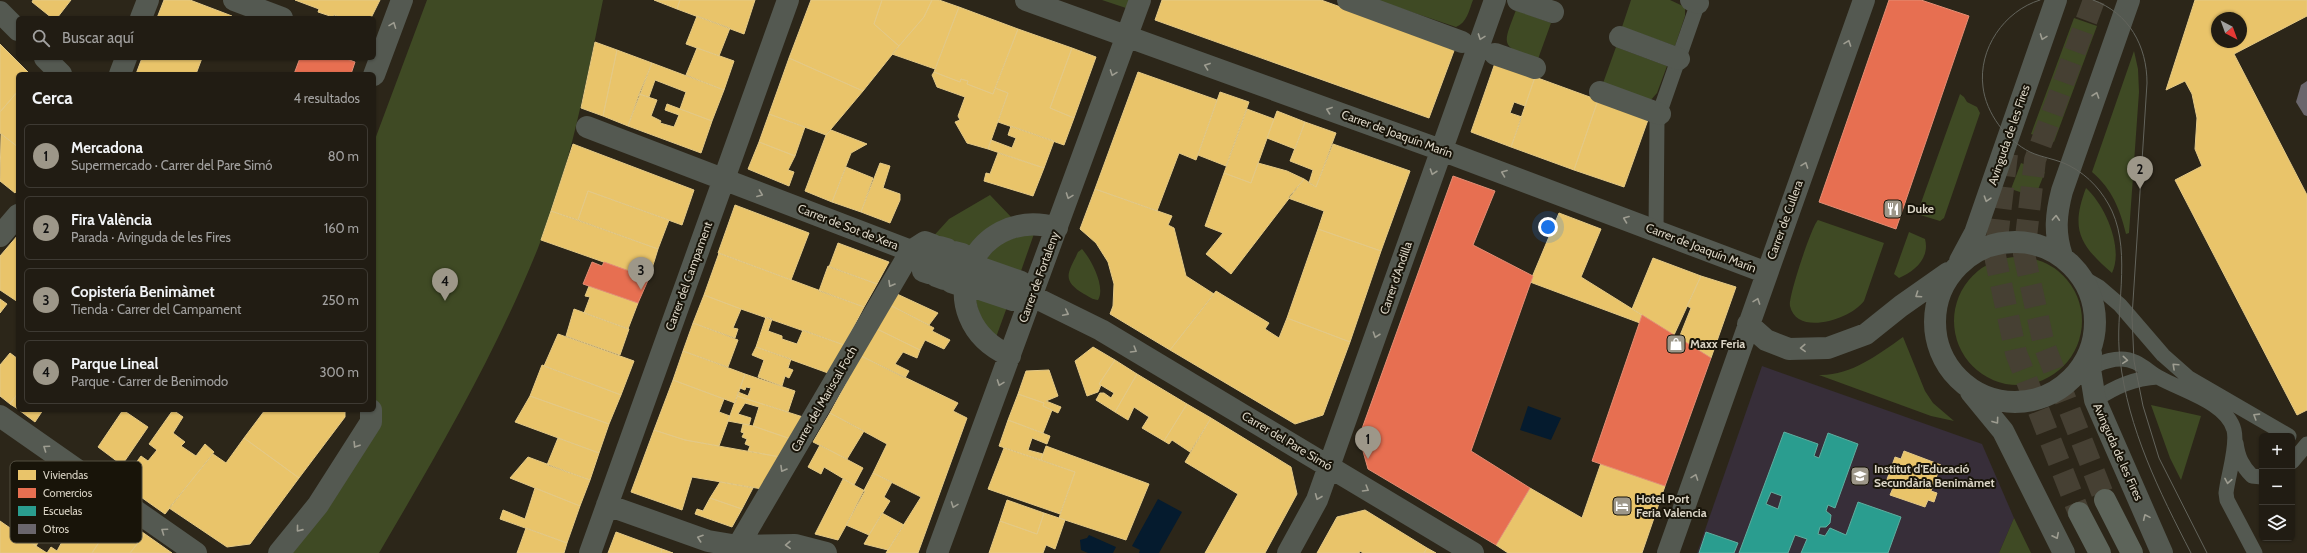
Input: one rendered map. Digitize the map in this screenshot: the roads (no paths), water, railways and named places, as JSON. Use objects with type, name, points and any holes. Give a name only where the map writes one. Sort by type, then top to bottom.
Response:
[{"type":"main road","points":[[2105,500],[2132,553]]},
{"type":"main road","points":[[2079,513],[2100,553]]},
{"type":"street","points":[[142,16],[148,0]]},
{"type":"street","points":[[234,0],[277,16]]},
{"type":"street","points":[[376,61],[402,0]]},
{"type":"street","name":"Carrer del Campament","points":[[590,553],[788,0]]},
{"type":"street","name":"Carrer de Joaquín Marín","points":[[1026,0],[1441,150],[1767,273]]},
{"type":"street","name":"Carrer de Fortaleny","points":[[936,553],[1010,356],[1140,0]]},
{"type":"street","points":[[1348,0],[1462,42]]},
{"type":"street","name":"Carrer d'Andilla","points":[[1288,553],[1317,500],[1495,0]]},
{"type":"street","points":[[1518,0],[1553,12]]},
{"type":"street","name":"Carrer de Cullera","points":[[1668,553],[1864,0]]},
{"type":"street","name":"Avinguda de les Fires","points":[[1961,381],[1947,364],[1938,344],[1934,322],[1937,301],[1975,233],[2056,0]]},
{"type":"street","points":[[2062,256],[2056,234],[2056,215],[2060,197],[2129,0]]},
{"type":"street","points":[[0,12],[16,28]]},
{"type":"street","points":[[1620,37],[1679,59]]},
{"type":"street","points":[[1495,54],[1535,68]]},
{"type":"street","points":[[47,60],[59,72]]},
{"type":"street","points":[[121,72],[125,60]]},
{"type":"street","points":[[1600,92],[1660,114]]},
{"type":"street","name":"Carrer de Sot de Xera","points":[[587,127],[911,251],[925,242],[933,245],[923,271],[930,273],[940,247],[947,249],[936,276],[944,279],[954,252],[962,254],[951,282],[957,284],[970,259]]},
{"type":"street","points":[[0,236],[11,215]]},
{"type":"street","points":[[1010,356],[988,343],[972,323],[964,299],[965,284],[970,259],[1002,230],[1015,225],[1043,224],[1057,228]]},
{"type":"street","points":[[1748,324],[1766,340],[1789,349],[1828,348],[1866,334],[1901,306],[1953,270],[1973,253],[1993,244],[2015,241],[2036,244],[2062,256]]},
{"type":"street","name":"Carrer del Mariscal Foch","points":[[738,546],[911,251]]},
{"type":"street","name":"Avinguda de les Fires","points":[[2062,256],[2080,276],[2089,292],[2094,311],[2090,369],[2094,400],[2162,553]]},
{"type":"street","points":[[965,284],[1013,300],[1032,296],[1021,282],[978,267],[970,259]]},
{"type":"street","name":"Carrer del Pare Simó","points":[[1032,296],[1101,330],[1473,553]]},
{"type":"street","points":[[1961,381],[1980,394],[2001,401],[2022,402],[2046,396],[2066,384],[2082,369],[2092,347]]},
{"type":"street","points":[[1961,381],[1986,408],[2003,431],[2064,553]]},
{"type":"street","points":[[279,553],[318,505],[370,422],[371,412]]},
{"type":"street","points":[[0,416],[64,461]]},
{"type":"street","points":[[607,505],[708,541],[738,546],[795,544],[826,553]]},
{"type":"street","points":[[142,515],[196,553]]},
{"type":"lane","points":[[1656,231],[1657,120],[1679,59],[1696,1]]},
{"type":"lane","points":[[2080,276],[2099,287],[2120,305],[2163,355],[2189,378],[2284,433]]},
{"type":"lane","points":[[2066,384],[2090,369],[2113,359],[2127,359],[2134,361],[2158,377],[2204,399],[2220,410],[2234,428],[2239,459],[2245,469],[2252,476],[2259,477]]},
{"type":"lane","points":[[2094,400],[2123,383],[2142,378],[2158,377]]},
{"type":"lane","points":[[2235,438],[2226,493],[2227,500],[2255,553]]},
{"type":"lane","points":[[2295,438],[2307,444],[2295,458]]},
{"type":"water","points":[[1528,406],[1561,418],[1551,440],[1520,430]]},
{"type":"water","points":[[1158,499],[1182,512],[1159,553],[1139,553],[1140,550],[1132,546]]},
{"type":"water","points":[[1089,535],[1116,547],[1113,553],[1088,553],[1081,550],[1080,540],[1087,538]]},
{"type":"tunnel","points":[[2094,0],[2035,160],[2024,254],[2044,345],[2105,500]]},
{"type":"tunnel","points":[[2007,154],[1995,256],[2016,353],[2079,513]]},
{"type":"tram line","points":[[2040,0],[2027,5],[2015,13],[1996,33],[1989,46],[1985,59],[1983,73],[1985,97],[1993,116],[2005,133],[2021,147],[2030,152],[2055,160],[2077,170],[2095,185],[2112,211],[2118,228],[2121,246],[2122,265],[2119,341],[2124,385],[2130,410],[2146,459],[2191,553]]},
{"type":"tram line","points":[[2093,0],[2117,13],[2126,22],[2134,32],[2144,56],[2147,83],[2132,317],[2134,361],[2143,406],[2159,458],[2207,553]]},
{"type":"place","name":"Fira València","points":[[2140,189]]},
{"type":"place","name":"Duke","points":[[1893,209]]},
{"type":"place","name":"Copistería Benimàmet","points":[[641,290]]},
{"type":"place","name":"Parque Lineal","points":[[445,301]]},
{"type":"place","name":"Maxx Feria","points":[[1676,344]]},
{"type":"place","name":"Mercadona","points":[[1368,459]]},
{"type":"place","name":"Institut d'Educació Secundària Benimàmet","points":[[1860,476]]},
{"type":"place","name":"Hotel Port Feria Valencia","points":[[1622,506]]}]
